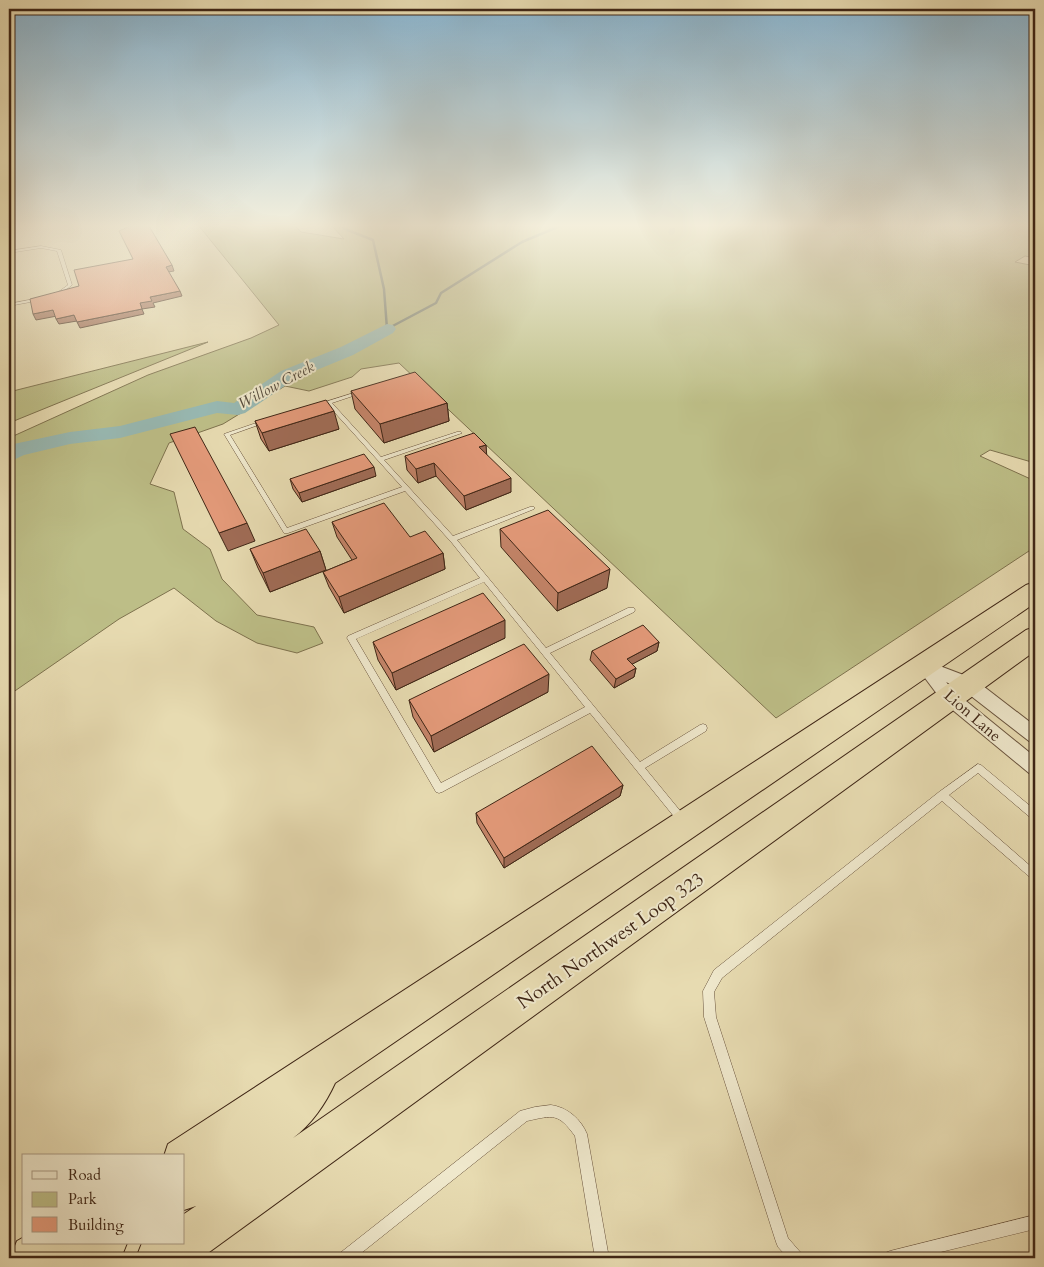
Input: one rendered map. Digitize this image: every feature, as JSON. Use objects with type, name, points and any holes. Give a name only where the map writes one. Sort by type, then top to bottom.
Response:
[{"type":"highway","name":"North Northwest Loop 323","points":[[185,1241],[662,903],[947,682],[1035,592]]},
{"type":"highway","name":"North Northwest Loop 323","points":[[185,1159],[686,824],[947,682],[1035,637]]},
{"type":"highway","points":[[185,1187],[288,1116],[328,1064]]},
{"type":"highway","points":[[34,1258],[55,1244]]},
{"type":"highway","points":[[82,1258],[103,1244]]},
{"type":"highway","name":"North Northwest Loop 323","points":[[160,1258],[180,1244]]},
{"type":"street","name":"Lion Lane","points":[[947,682],[1035,736]]},
{"type":"street","name":"Lion Lane","points":[[947,682],[1035,767]]},
{"type":"lane","points":[[52,296],[64,291],[70,285]]},
{"type":"lane","points":[[9,305],[43,298]]},
{"type":"lane","points":[[319,405],[366,390]]},
{"type":"lane","points":[[328,402],[452,539],[686,824]]},
{"type":"lane","points":[[273,419],[227,434],[286,532],[406,488]]},
{"type":"lane","points":[[380,459],[459,433]]},
{"type":"lane","points":[[452,539],[532,508]]},
{"type":"lane","points":[[485,580],[351,638],[438,789],[591,708]]},
{"type":"lane","points":[[544,652],[631,610]]},
{"type":"lane","points":[[639,767],[703,728]]},
{"type":"lane","points":[[796,1258],[782,1242],[710,1017],[708,991],[718,974],[942,794],[978,768],[1035,816]]},
{"type":"lane","points":[[942,794],[1035,876]]},
{"type":"lane","points":[[345,1258],[524,1115],[555,1110],[569,1117],[581,1134],[602,1258]]},
{"type":"lane","points":[[890,1258],[1035,1222]]},
{"type":"green space","points":[[247,285],[1035,285],[1035,317],[1029,320],[1035,323],[1035,463],[990,450],[980,456],[1035,481],[1035,547],[776,718],[399,363],[361,369],[352,377],[309,391],[285,386],[223,424],[169,443],[150,484],[174,492],[183,529],[210,549],[222,579],[257,615],[314,627],[323,643],[297,653],[257,643],[216,621],[174,588],[119,619],[9,695],[9,438],[148,375],[251,338],[279,325]]},
{"type":"green space","points":[[208,342],[9,423],[9,392]]},
{"type":"building","points":[[177,285],[180,291],[150,297],[152,301],[140,303],[142,309],[77,322],[74,315],[56,319],[53,310],[33,314],[30,299],[79,286]]},
{"type":"building","points":[[415,372],[447,403],[380,424],[351,391]]},
{"type":"building","points":[[326,400],[334,411],[262,433],[255,421]]},
{"type":"building","points":[[195,427],[247,523],[219,533],[170,434]]},
{"type":"building","points":[[474,433],[486,445],[479,447],[511,478],[464,496],[434,463],[416,469],[405,456]]},
{"type":"building","points":[[364,454],[374,467],[299,493],[290,479]]},
{"type":"building","points":[[384,503],[410,537],[425,531],[443,553],[339,597],[323,572],[357,558],[332,522]]},
{"type":"building","points":[[548,510],[610,569],[558,593],[500,529]]},
{"type":"building","points":[[306,529],[320,551],[263,573],[250,549]]},
{"type":"building","points":[[483,593],[505,620],[392,673],[373,642]]},
{"type":"building","points":[[643,625],[659,642],[627,659],[636,668],[616,679],[592,651]]},
{"type":"building","points":[[524,644],[549,674],[431,736],[409,700]]},
{"type":"building","points":[[592,746],[623,785],[504,858],[476,813]]},
{"type":"waterway","points":[[383,285],[387,329],[436,303],[441,293],[454,285]]},
{"type":"waterway","name":"Willow Creek","points":[[9,455],[17,450],[70,438],[120,432],[217,407],[238,409],[288,375],[347,351],[387,329]]}]
